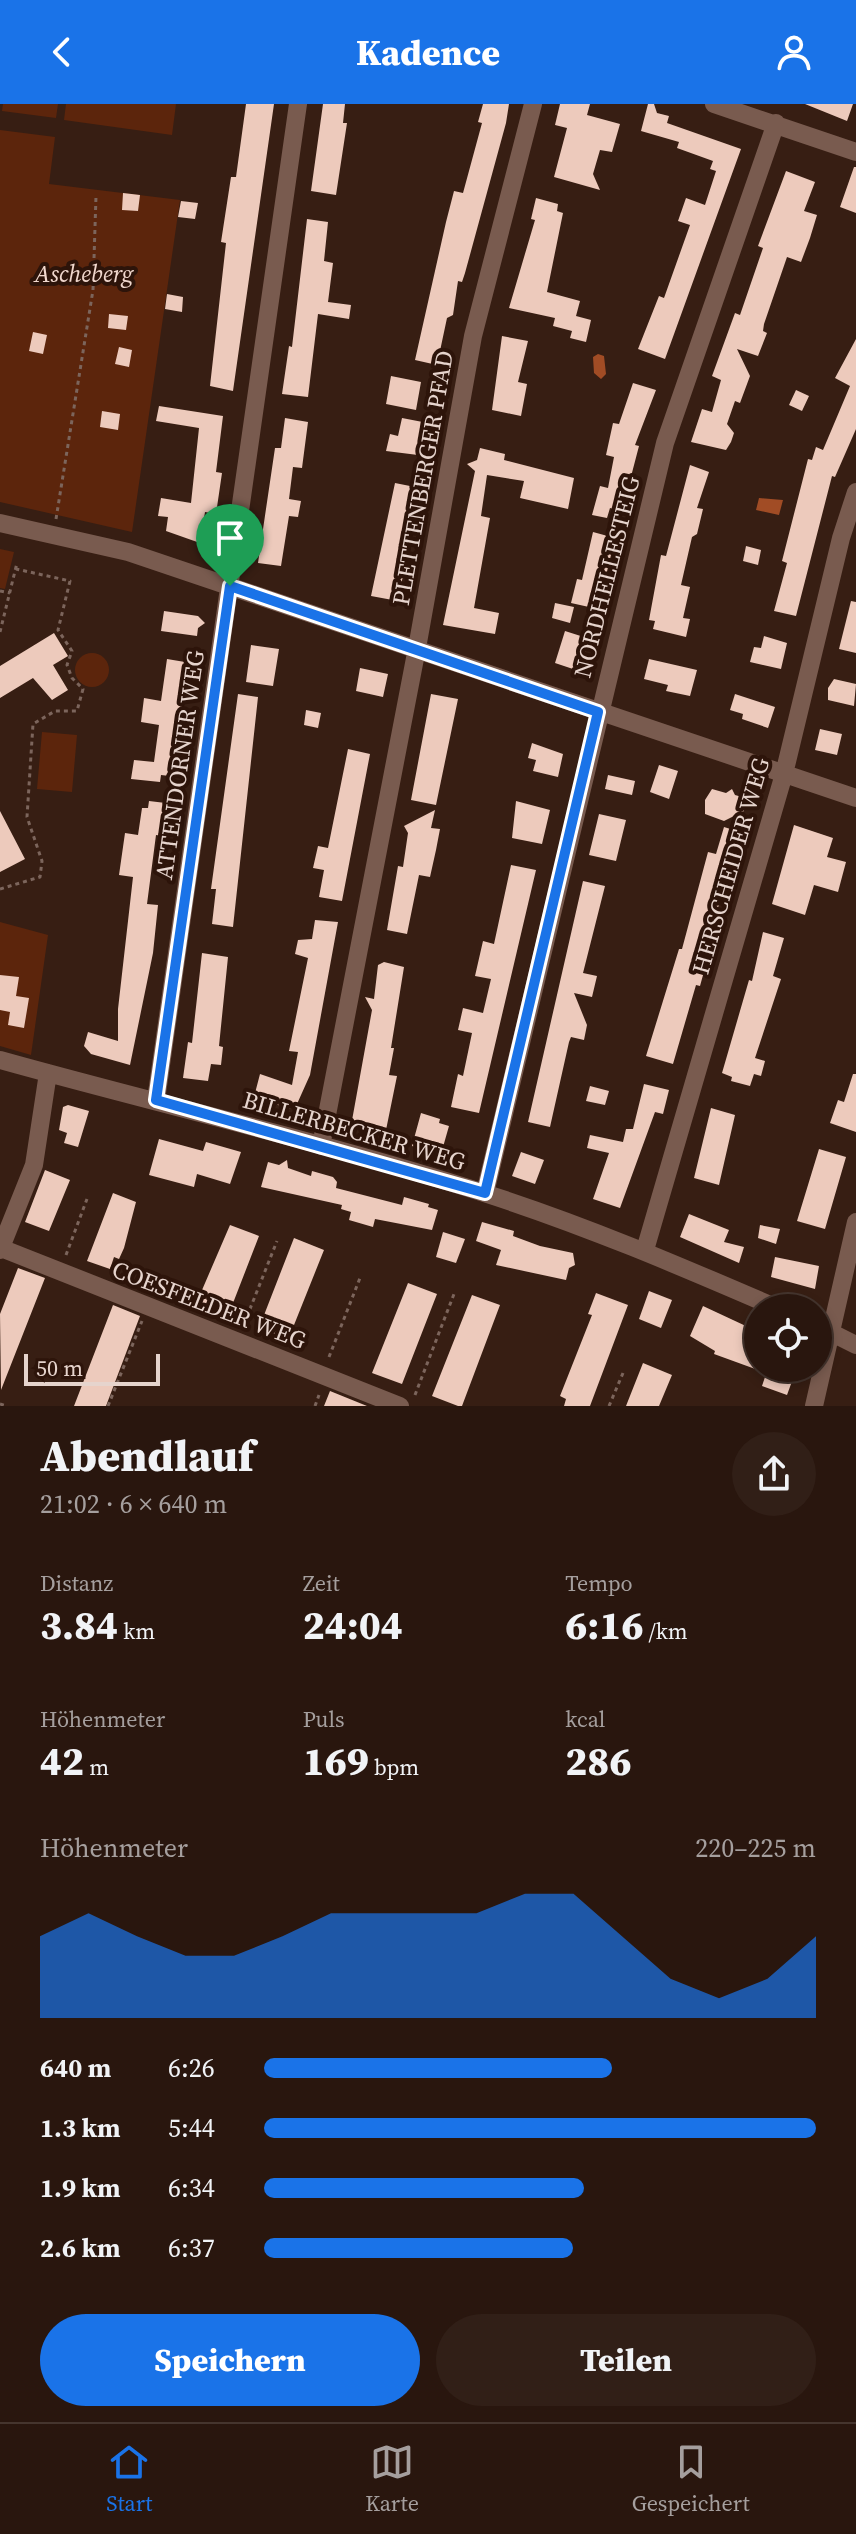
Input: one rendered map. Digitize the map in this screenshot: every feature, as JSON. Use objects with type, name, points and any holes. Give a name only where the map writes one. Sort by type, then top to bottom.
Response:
[{"type":"street","name":"ATTENDORNER WEG","points":[[156,1100],[298,104]]},
{"type":"street","name":"PLETTENBERGER PFAD","points":[[321,1146],[417,648],[473,336],[533,104]]},
{"type":"street","points":[[714,104],[856,152]]},
{"type":"street","name":"NORDHELLESTEIG","points":[[485,1193],[665,443],[776,123]]},
{"type":"street","name":"HERSCHEIDER WEG","points":[[645,1250],[784,774],[841,538],[856,492]]},
{"type":"street","points":[[0,523],[128,552],[856,798]]},
{"type":"street","name":"BILLERBECKER WEG","points":[[0,1060],[156,1100],[485,1193],[645,1250],[745,1294]]},
{"type":"street","points":[[0,1249],[34,1165],[48,1073]]},
{"type":"street","points":[[832,1306],[856,1222]]},
{"type":"street","name":"COESFELDER WEG","points":[[0,1249],[407,1402]]},
{"type":"street","points":[[832,1333],[856,1345]]},
{"type":"street","points":[[814,1406],[817,1382]]},
{"type":"path","points":[[53,535],[93,290],[96,196]]},
{"type":"path","points":[[0,632],[17,563]]},
{"type":"path","points":[[0,889],[40,877],[42,861],[27,817],[33,724],[55,711],[77,711],[83,689],[67,665],[72,651],[58,630],[70,581],[16,569]]},
{"type":"path","points":[[0,591],[10,593]]},
{"type":"path","points":[[64,1262],[87,1199]]},
{"type":"path","points":[[241,1332],[277,1241]]},
{"type":"path","points":[[326,1365],[360,1278]]},
{"type":"path","points":[[407,1402],[454,1294]]},
{"type":"path","points":[[108,1406],[148,1306]]},
{"type":"path","points":[[609,1406],[623,1373]]},
{"type":"path","points":[[0,1404],[6,1406]]},
{"type":"green space","points":[[3,104],[58,104],[56,118],[2,111]]},
{"type":"green space","points":[[66,104],[176,104],[172,135],[64,120]]},
{"type":"green space","name":"Ascheberg","points":[[0,130],[55,137],[49,184],[180,200],[132,532],[0,502]]},
{"type":"green space","points":[[0,549],[14,552],[5,589],[0,588]]},
{"type":"green space","points":[[92,653],[104,658],[109,670],[104,682],[92,687],[80,682],[75,670],[80,658]]},
{"type":"green space","points":[[42,732],[77,735],[72,792],[37,789]]},
{"type":"green space","points":[[0,922],[48,935],[31,1055],[0,1046]]},
{"type":"shaded area","points":[[598,354],[604,356],[606,374],[601,379],[594,373],[593,357]]},
{"type":"shaded area","points":[[759,498],[783,500],[779,515],[756,510]]},
{"type":"building","points":[[246,104],[274,104],[233,391],[210,386],[226,243],[221,242],[231,177],[236,177]]},
{"type":"building","points":[[323,104],[345,104],[343,123],[347,123],[336,195],[311,191]]},
{"type":"building","points":[[483,104],[509,104],[465,273],[462,282],[458,281],[453,315],[447,318],[437,365],[415,360],[454,191],[463,193],[482,123],[478,122]]},
{"type":"building","points":[[560,104],[590,104],[587,115],[620,124],[612,152],[600,150],[593,174],[600,190],[554,177],[567,128],[555,125]]},
{"type":"building","points":[[648,104],[654,104],[657,113],[669,116],[667,123],[741,149],[665,359],[638,349],[659,296],[664,298],[690,225],[678,221],[686,198],[705,205],[716,171],[710,169],[713,161],[677,148],[679,142],[641,131]]},
{"type":"building","points":[[805,104],[853,104],[847,121]]},
{"type":"building","points":[[856,167],[856,213],[840,207]]},
{"type":"building","points":[[786,171],[815,182],[804,211],[817,215],[810,238],[801,262],[787,257],[764,324],[763,331],[767,333],[758,356],[737,349],[750,376],[740,403],[735,401],[727,424],[734,433],[731,442],[726,450],[691,442],[702,409],[712,412],[721,380],[712,376],[735,313],[740,315],[763,248],[758,246]]},
{"type":"building","points":[[123,193],[140,195],[138,211],[122,210]]},
{"type":"building","points":[[536,198],[558,204],[557,211],[563,213],[547,292],[580,301],[576,316],[591,320],[586,342],[570,338],[572,331],[553,326],[555,318],[509,308],[535,220],[531,219]]},
{"type":"building","points":[[181,201],[198,203],[195,219],[178,217]]},
{"type":"building","points":[[307,219],[328,222],[324,261],[333,263],[328,302],[351,305],[349,319],[318,314],[308,397],[282,394],[289,346],[292,347]]},
{"type":"building","points":[[167,294],[183,297],[182,312],[165,309]]},
{"type":"building","points":[[109,314],[128,316],[126,330],[108,328]]},
{"type":"building","points":[[33,332],[47,335],[43,354],[29,351]]},
{"type":"building","points":[[502,336],[528,341],[518,382],[527,384],[521,416],[492,410]]},
{"type":"building","points":[[856,339],[856,429],[835,477],[832,476],[796,616],[774,611],[787,563],[782,561],[808,459],[812,460],[816,447],[823,450],[850,386],[835,378]]},
{"type":"building","points":[[119,347],[132,350],[129,367],[115,364]]},
{"type":"building","points":[[391,376],[421,382],[416,410],[386,404]]},
{"type":"building","points":[[633,383],[656,390],[635,445],[639,446],[622,511],[610,508],[607,518],[592,515],[600,486],[608,488],[614,457],[606,455],[613,423],[619,424]]},
{"type":"building","points":[[796,390],[809,396],[802,411],[789,405]]},
{"type":"building","points":[[159,406],[223,416],[216,472],[222,473],[216,514],[205,512],[200,543],[166,531],[168,517],[158,516],[161,498],[191,503],[199,428],[156,421]]},
{"type":"building","points":[[102,411],[120,414],[118,430],[100,427]]},
{"type":"building","points":[[285,418],[308,422],[302,468],[293,467],[289,499],[301,501],[298,517],[289,516],[281,566],[258,563],[275,448],[281,448]]},
{"type":"building","points":[[402,418],[433,424],[426,456],[386,451],[390,434],[398,436]]},
{"type":"building","points":[[480,448],[505,454],[504,460],[574,478],[568,509],[520,498],[524,481],[487,475],[481,516],[490,518],[474,608],[499,613],[495,634],[443,625],[475,471],[467,464],[477,460]]},
{"type":"building","points":[[690,465],[709,472],[697,508],[703,509],[697,534],[692,537],[681,585],[690,587],[683,618],[690,619],[686,637],[653,629],[655,621],[649,620],[661,555],[666,556]]},
{"type":"building","points":[[395,483],[420,488],[398,601],[371,596]]},
{"type":"building","points":[[593,532],[615,538],[598,609],[571,603],[577,579],[582,580]]},
{"type":"building","points":[[746,546],[761,550],[758,565],[743,561]]},
{"type":"building","points":[[851,601],[856,602],[856,653],[839,649]]},
{"type":"building","points":[[555,603],[574,607],[570,623],[552,618]]},
{"type":"building","points":[[164,611],[198,616],[205,623],[198,628],[197,636],[161,631]]},
{"type":"building","points":[[565,631],[587,638],[584,660],[589,667],[579,671],[555,663]]},
{"type":"building","points":[[54,633],[68,656],[53,665],[68,690],[52,700],[33,678],[0,698],[0,666]]},
{"type":"building","points":[[764,636],[787,643],[781,669],[750,662],[754,647],[761,648]]},
{"type":"building","points":[[251,645],[279,649],[273,686],[246,682]]},
{"type":"building","points":[[167,659],[191,663],[188,681],[185,681],[176,751],[181,752],[178,777],[161,775],[160,782],[131,779],[134,760],[154,762],[159,725],[141,722],[144,698],[161,701]]},
{"type":"building","points":[[649,659],[697,670],[690,696],[666,691],[668,685],[644,679]]},
{"type":"building","points":[[360,668],[388,674],[383,697],[356,691]]},
{"type":"building","points":[[834,679],[856,684],[854,706],[828,700],[828,688]]},
{"type":"building","points":[[238,694],[258,697],[233,927],[212,924],[216,889],[211,889]]},
{"type":"building","points":[[431,694],[458,699],[436,805],[411,800]]},
{"type":"building","points":[[735,694],[775,707],[768,728],[742,719],[743,714],[730,710]]},
{"type":"building","points":[[306,710],[321,713],[318,728],[304,725]]},
{"type":"building","points":[[820,729],[842,734],[837,755],[815,750]]},
{"type":"building","points":[[532,743],[563,754],[558,777],[533,771],[536,760],[528,758]]},
{"type":"building","points":[[348,749],[370,754],[342,901],[319,897],[324,870],[313,868],[318,846],[328,848]]},
{"type":"building","points":[[659,765],[678,771],[669,799],[650,792]]},
{"type":"building","points":[[608,775],[635,781],[632,795],[605,789]]},
{"type":"building","points":[[712,789],[726,793],[732,789],[735,795],[742,797],[740,805],[744,811],[724,821],[705,814],[705,800]]},
{"type":"building","points":[[149,801],[174,804],[169,837],[156,835],[147,904],[158,905],[153,953],[130,1065],[91,1054],[84,1046],[88,1032],[118,1041],[118,1009],[133,877],[119,875],[125,833],[138,835],[142,808],[148,808]]},
{"type":"building","points":[[516,801],[550,810],[542,844],[512,838]]},
{"type":"building","points":[[435,810],[431,828],[440,829],[430,877],[419,875],[407,934],[387,930],[398,866],[403,867],[408,833],[404,826]]},
{"type":"building","points":[[0,811],[25,859],[0,872]]},
{"type":"building","points":[[599,814],[626,820],[616,861],[589,855]]},
{"type":"building","points":[[794,825],[833,838],[827,857],[846,862],[838,892],[814,885],[805,915],[772,904]]},
{"type":"building","points":[[724,827],[740,832],[704,956],[708,957],[700,986],[696,985],[673,1064],[646,1056],[679,949],[682,949],[708,852],[716,854]]},
{"type":"building","points":[[511,865],[536,870],[479,1113],[451,1107],[458,1074],[463,1076],[472,1033],[458,1030],[463,1008],[483,1013],[491,979],[475,976],[483,941],[494,944]]},
{"type":"building","points":[[583,881],[605,886],[583,973],[597,976],[592,997],[574,993],[587,1025],[584,1040],[571,1037],[569,1042],[550,1127],[528,1122]]},
{"type":"building","points":[[315,920],[338,922],[310,1075],[297,1104],[292,1103],[290,1109],[254,1097],[260,1074],[292,1085],[298,1052],[289,1051],[308,958],[295,954],[298,940],[312,939]]},
{"type":"building","points":[[763,932],[784,938],[773,976],[781,979],[755,1058],[765,1061],[761,1076],[754,1074],[750,1086],[731,1081],[732,1077],[722,1073],[749,980],[752,981]]},
{"type":"building","points":[[202,953],[228,957],[219,1046],[223,1047],[221,1065],[211,1064],[208,1081],[183,1078],[188,1042],[192,1043]]},
{"type":"building","points":[[384,962],[404,967],[389,1075],[397,1076],[386,1130],[377,1131],[351,1126],[372,1010],[365,997],[374,999],[378,965]]},
{"type":"building","points":[[0,975],[19,977],[16,996],[29,998],[24,1028],[8,1025],[10,1012],[0,1010]]},
{"type":"building","points":[[853,1074],[856,1074],[856,1132],[830,1123],[838,1100],[844,1102]]},
{"type":"building","points":[[644,1084],[669,1090],[663,1114],[655,1112],[620,1208],[593,1199],[609,1153],[587,1148],[590,1135],[623,1142],[626,1129],[633,1129]]},
{"type":"building","points":[[590,1086],[609,1091],[605,1105],[586,1101]]},
{"type":"building","points":[[68,1105],[89,1111],[78,1147],[64,1143],[67,1133],[59,1130],[63,1107]]},
{"type":"building","points":[[711,1108],[735,1115],[719,1185],[694,1178]]},
{"type":"building","points":[[421,1113],[440,1119],[439,1123],[449,1126],[441,1154],[412,1146]]},
{"type":"building","points":[[159,1139],[203,1151],[206,1142],[241,1152],[230,1184],[197,1174],[194,1187],[149,1175]]},
{"type":"building","points":[[819,1149],[846,1157],[825,1229],[797,1221]]},
{"type":"building","points":[[521,1152],[544,1160],[535,1184],[512,1176]]},
{"type":"building","points":[[287,1160],[288,1168],[311,1176],[312,1171],[333,1177],[337,1182],[336,1188],[402,1205],[404,1197],[429,1204],[428,1207],[438,1210],[432,1230],[375,1219],[373,1227],[349,1220],[351,1212],[341,1209],[342,1205],[261,1187],[268,1162],[279,1165]]},
{"type":"building","points":[[45,1170],[70,1180],[49,1231],[25,1222]]},
{"type":"building","points":[[113,1193],[136,1202],[124,1248],[119,1259],[114,1257],[110,1269],[87,1261]]},
{"type":"building","points":[[689,1214],[729,1230],[724,1242],[744,1247],[739,1263],[680,1237]]},
{"type":"building","points":[[482,1222],[514,1231],[513,1236],[540,1246],[573,1253],[575,1265],[569,1268],[566,1280],[496,1265],[501,1250],[476,1241]]},
{"type":"building","points":[[230,1225],[259,1236],[228,1316],[196,1304]]},
{"type":"building","points":[[760,1225],[780,1229],[776,1244],[758,1238]]},
{"type":"building","points":[[443,1232],[465,1239],[456,1263],[436,1257]]},
{"type":"building","points":[[294,1238],[324,1250],[288,1340],[259,1328]]},
{"type":"building","points":[[775,1257],[819,1266],[815,1289],[771,1277]]},
{"type":"building","points":[[18,1268],[45,1278],[1,1390],[0,1314]]},
{"type":"building","points":[[408,1283],[437,1294],[402,1384],[372,1373]]},
{"type":"building","points":[[649,1291],[672,1300],[661,1328],[639,1319]]},
{"type":"building","points":[[596,1293],[628,1305],[590,1406],[564,1406],[566,1399],[560,1396],[592,1315],[588,1314]]},
{"type":"building","points":[[472,1295],[500,1305],[462,1406],[458,1406],[432,1396]]},
{"type":"building","points":[[113,1305],[140,1316],[106,1406],[74,1406]]},
{"type":"building","points":[[703,1306],[744,1325],[744,1365],[714,1354],[715,1351],[690,1336]]},
{"type":"building","points":[[643,1363],[672,1375],[659,1406],[626,1406]]},
{"type":"building","points":[[763,1382],[792,1382],[787,1395],[762,1386]]},
{"type":"building","points":[[330,1391],[367,1406],[324,1406]]},
{"type":"route","points":[[230,586],[598,712],[485,1193],[156,1100],[230,586]]}]
